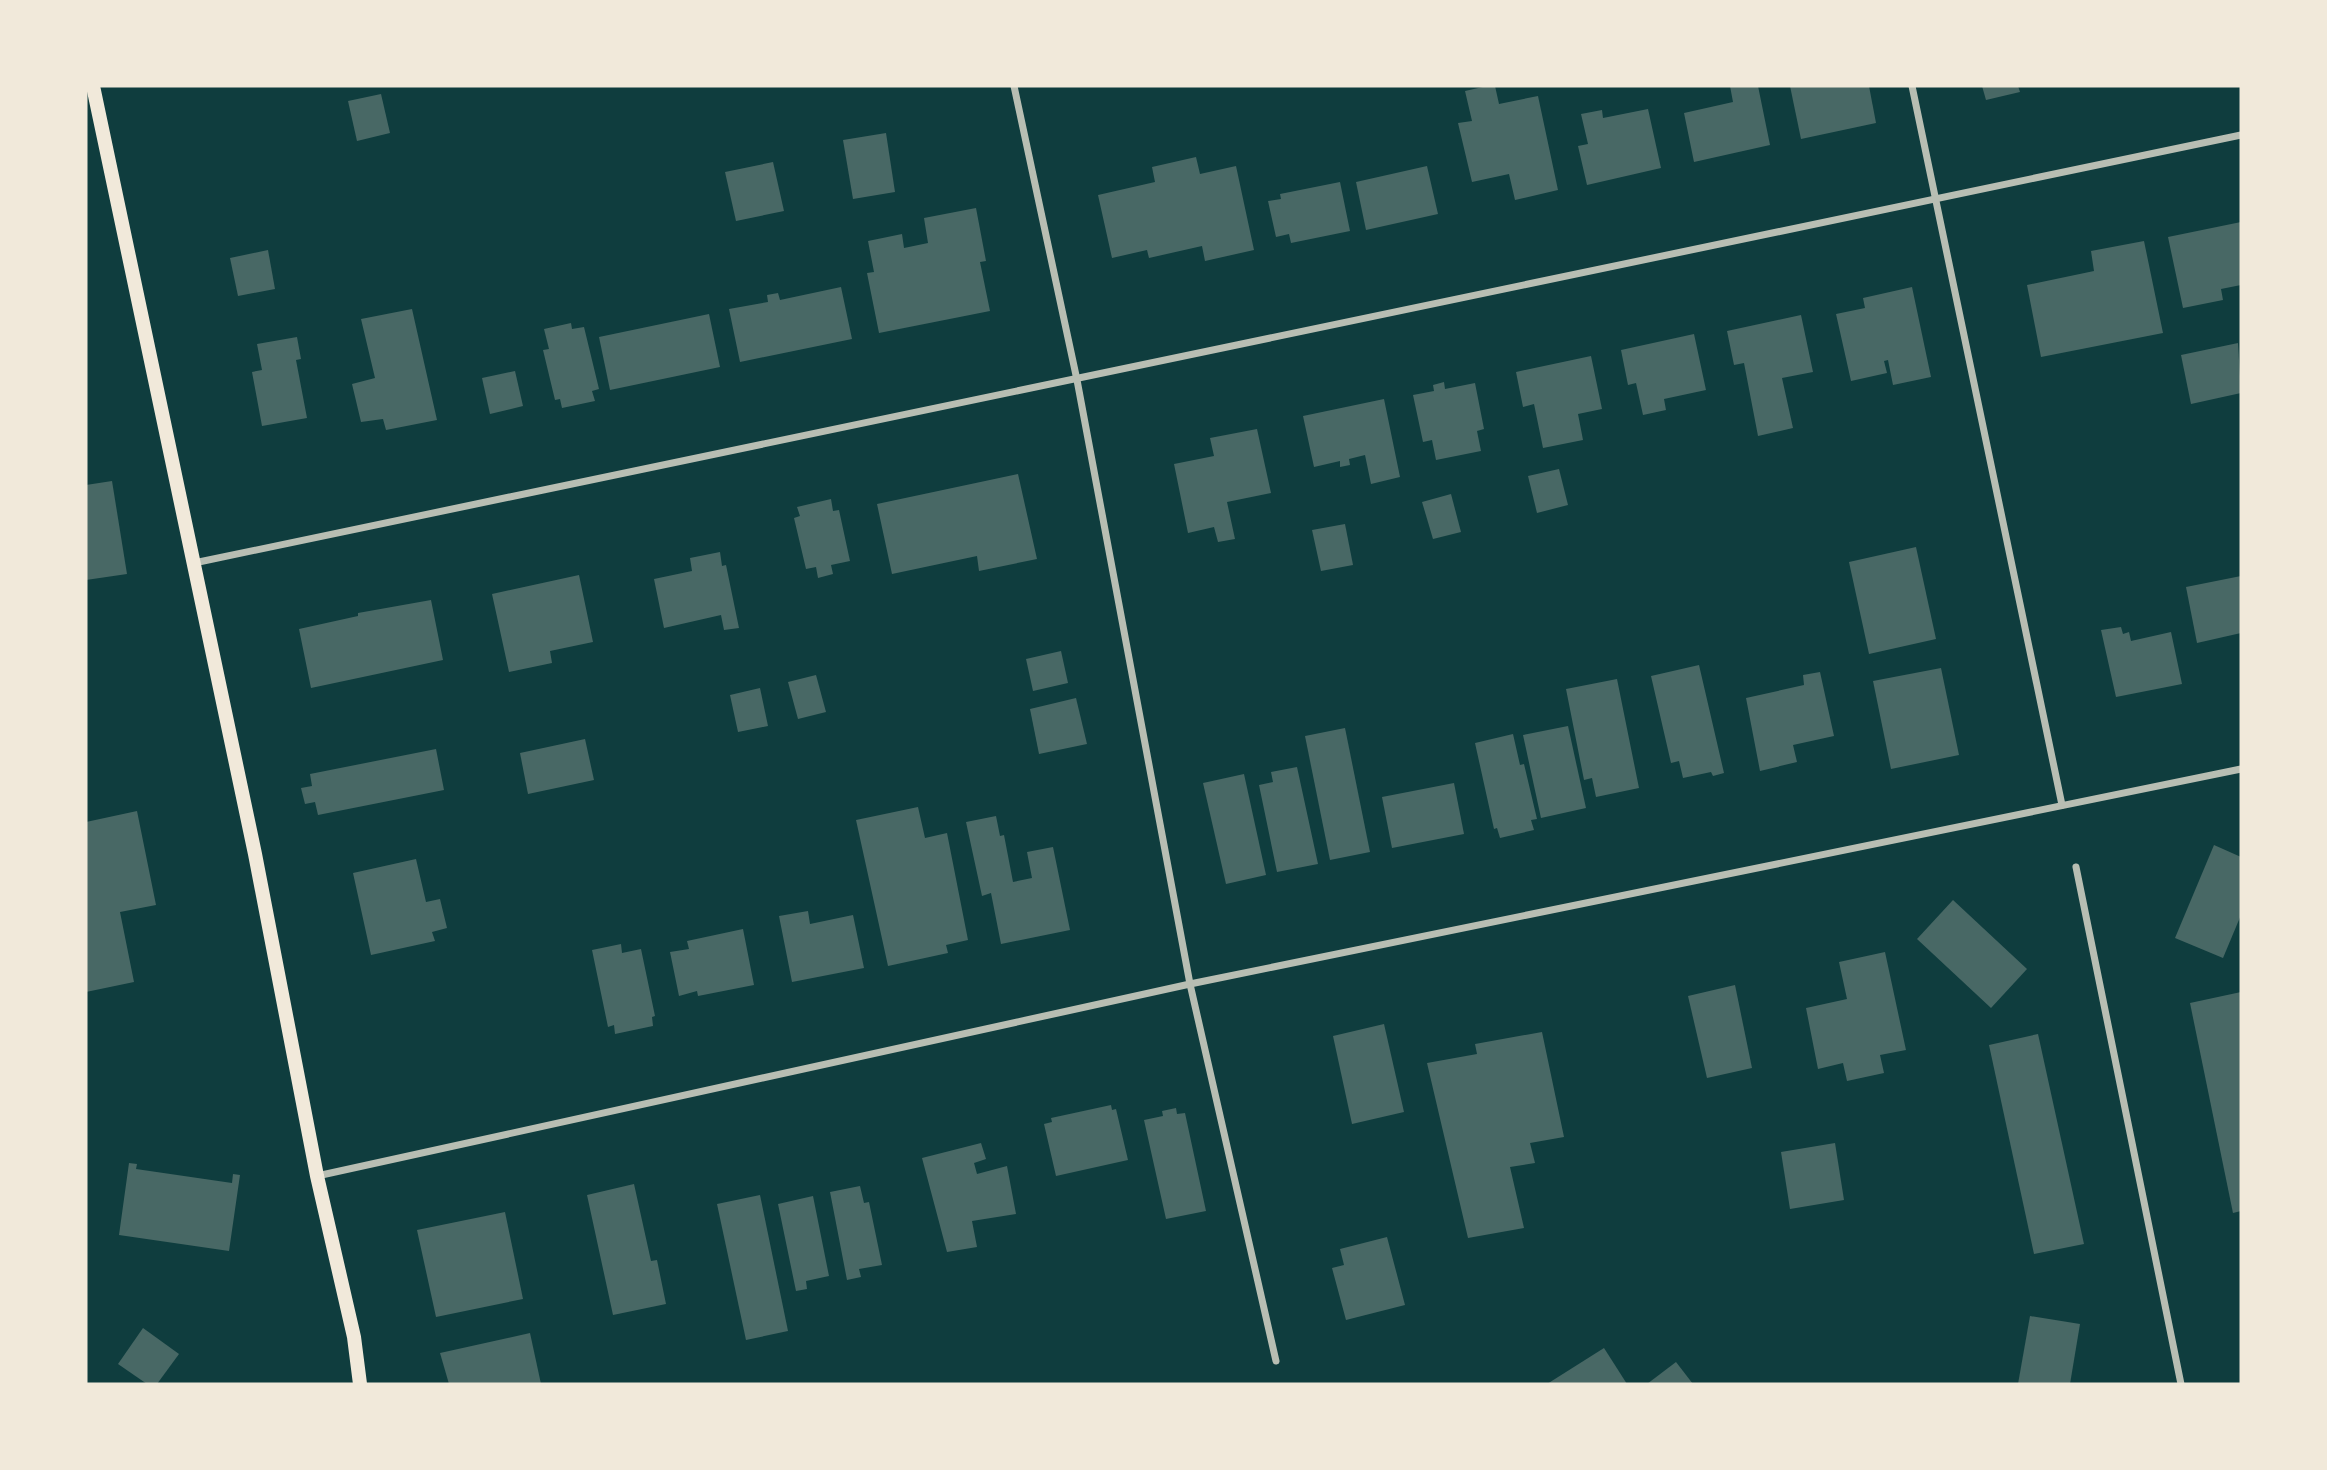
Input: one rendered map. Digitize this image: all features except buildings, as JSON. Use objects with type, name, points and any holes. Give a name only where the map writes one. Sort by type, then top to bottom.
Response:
[{"type":"main road","points":[[93,86],[194,563],[317,1175],[354,1338],[360,1384]]},
{"type":"street","points":[[1014,86],[1077,380],[1190,984],[1276,1361]]},
{"type":"street","points":[[1912,86],[2062,805]]},
{"type":"street","points":[[194,563],[2241,135]]},
{"type":"street","points":[[317,1175],[1190,984],[2241,768]]},
{"type":"street","points":[[2076,867],[2181,1384]]}]
